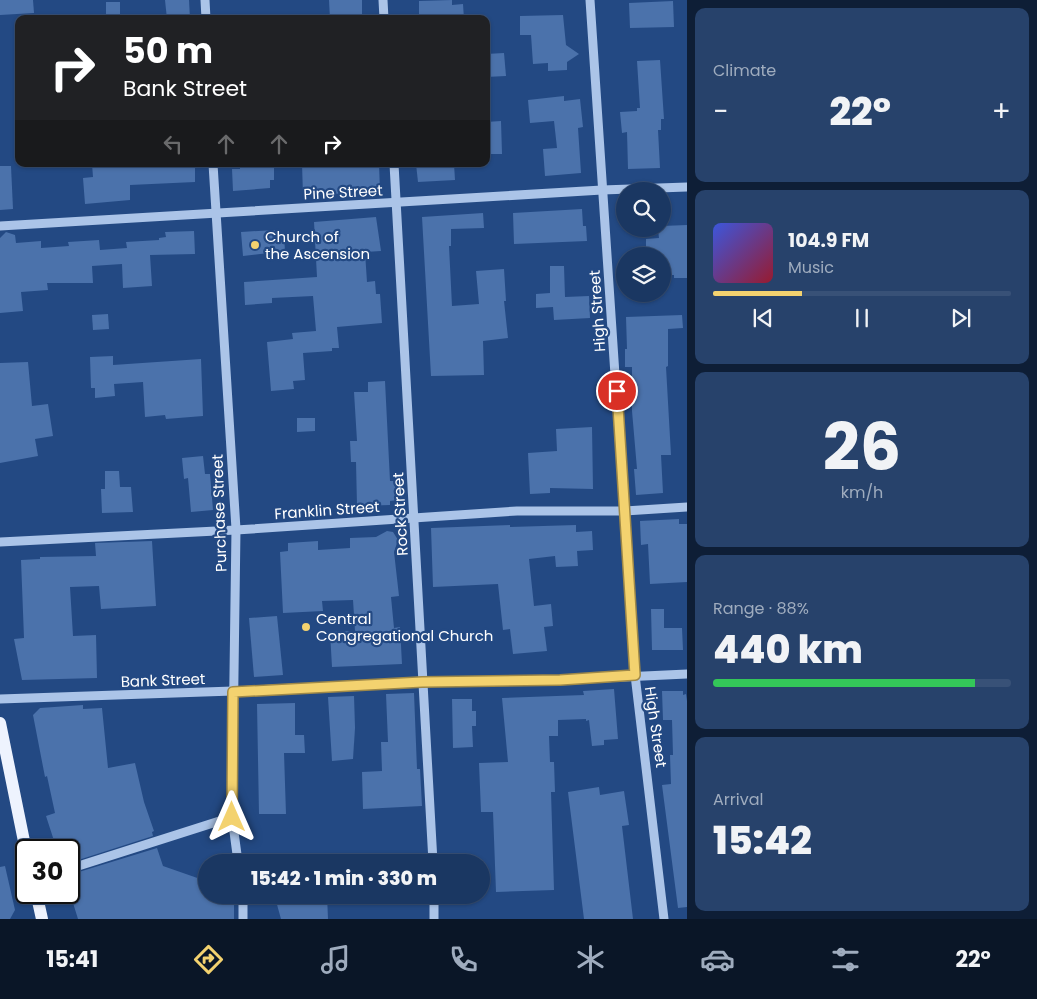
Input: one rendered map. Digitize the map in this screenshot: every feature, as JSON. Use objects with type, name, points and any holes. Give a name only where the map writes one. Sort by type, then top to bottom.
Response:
[{"type":"main road","points":[[0,723],[24,839]]},
{"type":"main road","points":[[39,904],[42,919]]},
{"type":"street","points":[[205,0],[206,15]]},
{"type":"street","points":[[383,0],[384,15]]},
{"type":"street","name":"High Street","points":[[590,0],[635,675],[664,919]]},
{"type":"street","name":"Purchase Street","points":[[213,167],[236,530],[232,817],[237,854]]},
{"type":"street","name":"Rock Street","points":[[394,167],[398,203],[433,854]]},
{"type":"street","name":"Pine Street","points":[[0,226],[602,190],[687,187]]},
{"type":"street","name":"Franklin Street","points":[[0,542],[236,530],[414,517],[517,512],[625,511],[687,507]]},
{"type":"street","name":"Bank Street","points":[[0,699],[233,692],[422,682],[560,680],[687,674]]},
{"type":"street","points":[[80,865],[232,817]]},
{"type":"street","points":[[243,904],[243,919]]},
{"type":"street","points":[[434,904],[434,919]]},
{"type":"building","points":[[0,0],[33,0],[34,13],[0,15]]},
{"type":"building","points":[[165,0],[189,0],[190,15],[167,15]]},
{"type":"building","points":[[329,0],[362,0],[362,15],[330,15]]},
{"type":"building","points":[[452,0],[452,5],[463,4],[464,15],[419,15],[419,1]]},
{"type":"building","points":[[673,1],[674,27],[630,28],[629,3]]},
{"type":"building","points":[[106,2],[120,2],[120,15],[106,15]]},
{"type":"building","points":[[563,15],[566,45],[579,54],[567,62],[567,70],[548,71],[548,63],[533,64],[531,35],[520,35],[520,16]]},
{"type":"building","points":[[504,53],[506,76],[490,77],[490,54]]},
{"type":"building","points":[[660,60],[664,119],[661,119],[661,130],[658,130],[660,168],[628,169],[627,132],[622,133],[620,112],[637,111],[637,108],[640,108],[637,61]]},
{"type":"building","points":[[564,96],[564,101],[580,99],[583,127],[578,128],[581,173],[545,176],[543,149],[557,148],[554,121],[530,123],[528,100]]},
{"type":"building","points":[[501,121],[502,154],[490,154],[490,122]]},
{"type":"building","points":[[0,166],[11,166],[13,209],[0,210]]},
{"type":"building","points":[[92,167],[195,167],[195,182],[130,185],[130,200],[85,204],[83,178],[93,177]]},
{"type":"building","points":[[240,167],[274,167],[274,180],[270,180],[270,188],[233,191],[232,169],[240,169]]},
{"type":"building","points":[[302,167],[379,167],[380,191],[303,196]]},
{"type":"building","points":[[416,167],[454,167],[455,180],[418,182]]},
{"type":"building","points":[[582,209],[583,226],[586,226],[587,241],[514,244],[513,213]]},
{"type":"building","points":[[483,213],[484,228],[451,229],[451,246],[449,246],[452,306],[479,304],[476,271],[504,269],[506,301],[504,301],[508,338],[483,341],[484,375],[431,376],[422,217]]},
{"type":"building","points":[[376,217],[381,251],[365,252],[367,282],[375,281],[376,294],[380,294],[382,323],[337,327],[339,348],[332,348],[332,351],[303,353],[305,380],[293,381],[294,389],[271,391],[267,342],[293,339],[292,333],[316,331],[313,296],[272,298],[272,303],[245,305],[244,282],[317,277],[314,222]]},
{"type":"building","points":[[687,225],[687,278],[674,278],[674,275],[671,275],[671,247],[646,247],[646,239],[671,237],[671,226]]},
{"type":"building","points":[[275,230],[275,234],[284,233],[285,251],[243,256],[241,232]]},
{"type":"building","points":[[194,231],[195,254],[150,255],[152,286],[123,288],[122,264],[92,266],[93,283],[47,283],[48,290],[21,292],[23,311],[0,313],[0,238],[6,232],[15,235],[16,243],[41,241],[41,248],[69,246],[68,242],[99,240],[100,250],[127,248],[126,242],[159,240],[159,238],[166,237],[165,232]]},
{"type":"building","points":[[550,266],[564,266],[565,297],[589,296],[590,318],[554,320],[553,307],[536,308],[536,294],[550,293]]},
{"type":"building","points":[[108,314],[109,329],[93,330],[92,315]]},
{"type":"building","points":[[682,315],[683,328],[668,329],[668,366],[666,367],[671,455],[661,455],[663,493],[636,495],[634,469],[637,469],[632,411],[632,367],[625,367],[625,349],[627,349],[626,317]]},
{"type":"building","points":[[113,356],[113,365],[201,359],[203,416],[166,419],[165,415],[145,417],[143,382],[114,384],[115,396],[95,398],[95,388],[91,388],[90,357]]},
{"type":"building","points":[[28,362],[32,406],[48,404],[53,436],[35,439],[38,456],[0,463],[0,363]]},
{"type":"building","points":[[385,381],[390,481],[399,481],[400,500],[390,501],[390,505],[357,506],[356,462],[351,462],[350,441],[357,441],[354,392],[368,392],[368,382]]},
{"type":"building","points":[[297,418],[315,418],[315,431],[297,432]]},
{"type":"building","points":[[592,427],[593,489],[550,488],[550,493],[530,494],[528,453],[557,451],[556,429]]},
{"type":"building","points":[[203,456],[205,474],[210,474],[213,510],[191,512],[188,478],[184,479],[182,458]]},
{"type":"building","points":[[105,471],[119,471],[120,487],[131,487],[133,512],[102,513],[101,489],[105,489]]},
{"type":"building","points":[[679,519],[679,524],[687,524],[687,582],[650,584],[648,544],[641,545],[640,521]]},
{"type":"building","points":[[510,525],[510,527],[576,525],[576,532],[592,531],[593,550],[577,551],[578,566],[556,567],[555,556],[529,559],[534,606],[551,604],[553,626],[544,627],[547,651],[513,654],[510,629],[503,630],[498,584],[433,587],[431,528]]},
{"type":"building","points":[[387,531],[393,532],[398,540],[394,552],[399,596],[391,597],[394,628],[400,627],[402,664],[332,667],[330,632],[355,631],[353,600],[322,601],[323,611],[283,613],[280,552],[288,551],[288,543],[318,541],[318,550],[350,548],[350,538],[376,537]]},
{"type":"building","points":[[152,541],[156,606],[101,609],[99,586],[70,587],[73,636],[96,635],[97,678],[22,680],[14,639],[24,638],[21,560],[40,559],[40,557],[96,556],[95,543]]},
{"type":"building","points":[[651,609],[664,609],[664,628],[682,628],[683,650],[652,650]]},
{"type":"building","points":[[277,616],[283,675],[254,677],[249,618]]},
{"type":"building","points":[[614,689],[618,739],[604,740],[604,745],[592,746],[589,720],[586,721],[586,719],[558,720],[558,736],[549,736],[550,762],[554,762],[555,792],[551,792],[554,890],[496,892],[493,812],[481,812],[479,763],[508,762],[502,698],[584,695],[583,691]]},
{"type":"building","points":[[662,691],[683,691],[683,695],[686,694],[687,701],[687,907],[678,908],[662,785],[671,784],[670,755],[673,755],[672,720],[663,720]]},
{"type":"building","points":[[414,693],[417,769],[420,769],[422,806],[363,809],[362,772],[382,771],[381,742],[388,742],[386,694]]},
{"type":"building","points":[[354,696],[355,728],[353,759],[332,761],[328,697]]},
{"type":"building","points":[[452,699],[472,699],[472,711],[476,711],[476,726],[472,726],[473,747],[453,748]]},
{"type":"building","points":[[295,703],[295,735],[304,735],[305,753],[284,753],[286,814],[259,814],[257,704]]},
{"type":"building","points":[[83,705],[83,709],[102,708],[108,768],[135,763],[144,802],[154,831],[152,832],[153,836],[80,859],[80,839],[53,839],[46,816],[55,813],[47,776],[45,777],[33,715],[40,708]]},
{"type":"building","points":[[599,787],[600,795],[624,791],[629,825],[622,826],[633,919],[584,919],[568,792]]},
{"type":"building","points":[[157,848],[163,866],[198,878],[198,904],[234,904],[234,919],[78,919],[73,904],[80,904],[80,872]]},
{"type":"building","points":[[5,866],[15,910],[10,919],[0,919],[0,867]]},
{"type":"building","points":[[277,904],[327,904],[328,919],[281,919]]},
{"type":"place","name":"Church of the Ascension","points":[[255,245]]},
{"type":"place","name":"Central Congregational Church","points":[[306,627]]},
{"type":"route","points":[[232,817],[233,692],[422,682],[560,680],[635,675],[617,391]]}]
